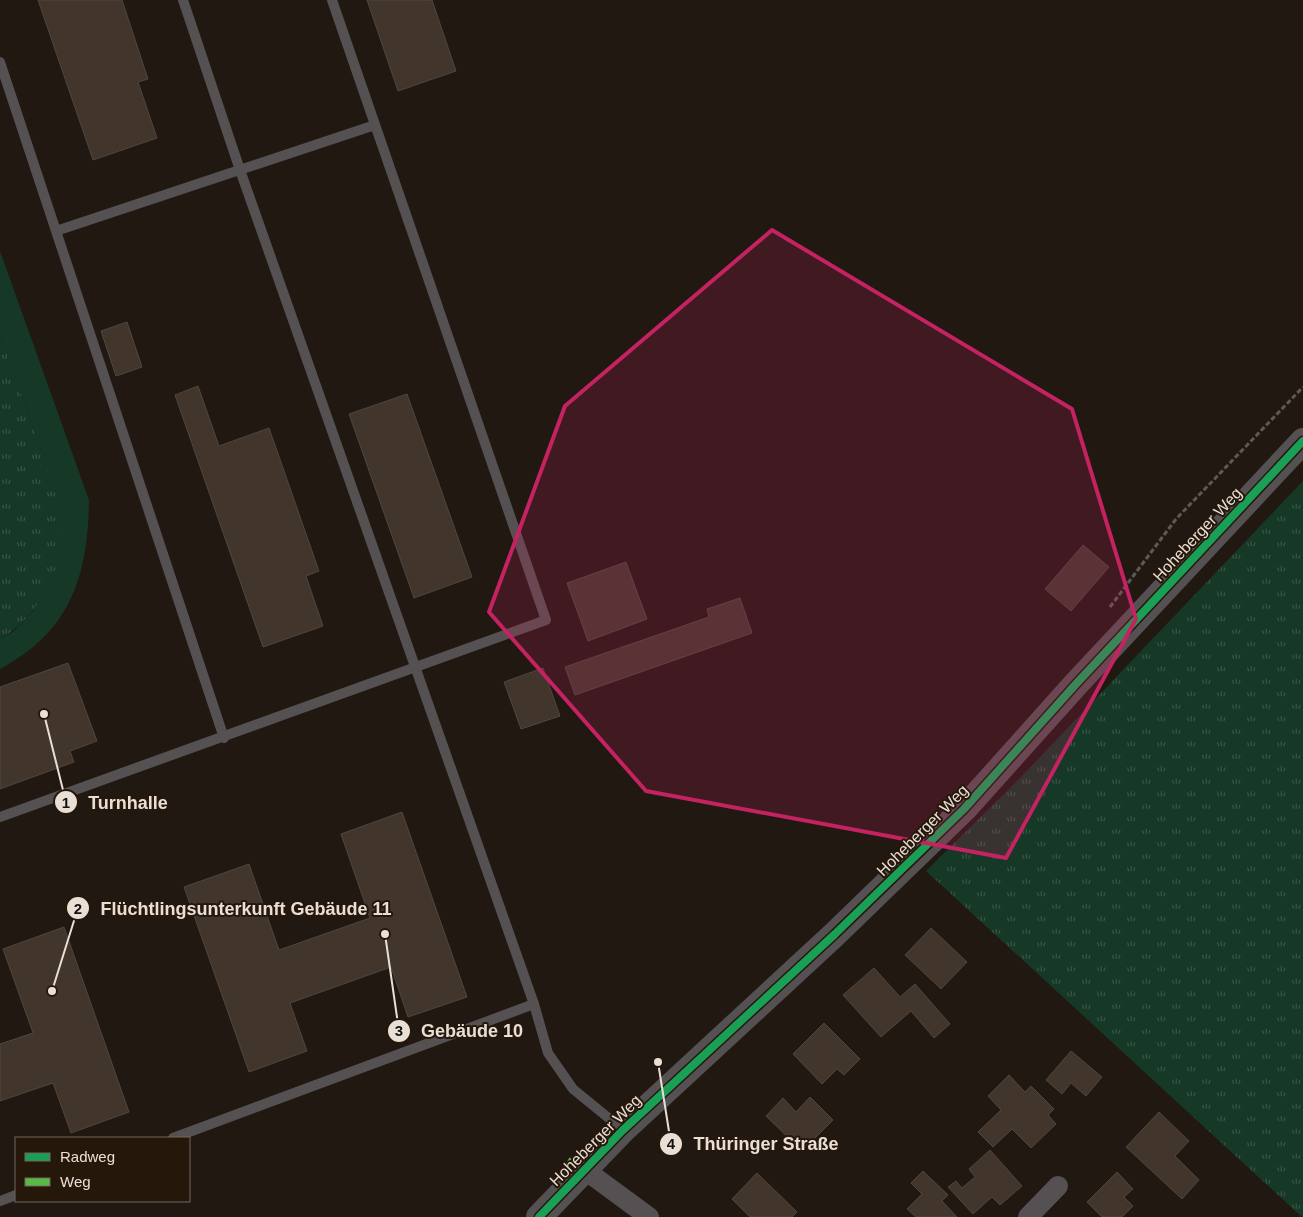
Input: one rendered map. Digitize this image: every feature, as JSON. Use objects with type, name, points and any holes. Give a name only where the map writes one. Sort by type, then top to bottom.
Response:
[{"type":"street","name":"Hoheberger Weg","points":[[538,1217],[623,1130],[835,934],[964,809],[1076,684],[1303,441]]},
{"type":"street","points":[[585,1170],[650,1217]]},
{"type":"street","points":[[1028,1217],[1058,1186]]},
{"type":"lane","points":[[183,0],[240,170],[534,1004],[548,1053],[573,1089],[612,1118],[623,1130]]},
{"type":"lane","points":[[0,817],[224,738],[546,620],[332,0]]},
{"type":"lane","points":[[0,62],[224,738]]},
{"type":"lane","points":[[56,231],[375,126]]},
{"type":"lane","points":[[176,1137],[383,1062],[534,1004]]},
{"type":"lane","points":[[0,1201],[15,1195]]},
{"type":"path","points":[[1105,613],[1176,519],[1303,387]]},
{"type":"highlighted area","points":[[772,230],[1072,409],[1136,619],[1006,858],[646,791],[489,612],[565,406]]},
{"type":"green space","points":[[0,251],[89,500],[85,553],[71,599],[59,619],[44,637],[24,654],[0,669],[0,639],[14,631],[33,611],[48,587],[59,561],[64,516],[0,333]]},
{"type":"green space","points":[[0,333],[62,505],[64,535],[56,570],[39,602],[27,617],[0,639]]},
{"type":"green space","points":[[1303,481],[1302,1217],[926,871],[1020,778]]},
{"type":"building","points":[[38,0],[122,0],[148,79],[138,82],[157,138],[93,160]]},
{"type":"building","points":[[367,0],[432,0],[456,71],[398,91]]},
{"type":"building","points":[[127,322],[142,367],[116,376],[101,331]]},
{"type":"building","points":[[198,386],[219,446],[269,428],[319,571],[306,576],[323,626],[263,647],[175,395]]},
{"type":"building","points":[[407,394],[472,577],[414,598],[349,414]]},
{"type":"building","points":[[1083,545],[1109,567],[1071,611],[1045,589]]},
{"type":"building","points":[[626,562],[647,619],[588,641],[567,583]]},
{"type":"building","points":[[740,598],[752,633],[575,695],[565,667],[709,617],[707,609]]},
{"type":"building","points":[[68,663],[97,741],[70,751],[74,762],[0,789],[0,687]]},
{"type":"building","points":[[543,668],[560,716],[521,729],[504,682]]},
{"type":"building","points":[[402,812],[467,997],[408,1017],[391,967],[290,1003],[307,1051],[249,1072],[184,887],[249,864],[279,950],[370,918],[341,834]]},
{"type":"building","points":[[64,927],[129,1112],[71,1133],[53,1083],[0,1101],[0,1044],[33,1033],[3,949]]},
{"type":"building","points":[[931,928],[967,962],[941,989],[905,955]]},
{"type":"building","points":[[874,968],[900,997],[915,984],[950,1024],[934,1038],[911,1011],[881,1037],[843,995]]},
{"type":"building","points":[[824,1023],[860,1059],[844,1075],[837,1069],[822,1084],[793,1054]]},
{"type":"building","points":[[1071,1051],[1102,1077],[1086,1096],[1071,1083],[1062,1094],[1046,1080]]},
{"type":"building","points":[[1009,1075],[1025,1092],[1031,1086],[1054,1109],[1048,1115],[1056,1124],[1031,1148],[1012,1129],[993,1147],[978,1132],[1001,1110],[988,1096]]},
{"type":"building","points":[[810,1097],[833,1120],[802,1151],[766,1116],[783,1098],[796,1112]]},
{"type":"building","points":[[1159,1112],[1189,1141],[1175,1156],[1199,1180],[1182,1199],[1126,1147]]},
{"type":"building","points":[[990,1150],[1022,1186],[1000,1205],[992,1197],[973,1214],[948,1187],[956,1181],[962,1188],[975,1177],[969,1169]]},
{"type":"building","points":[[923,1171],[948,1195],[942,1201],[957,1217],[916,1217],[907,1209],[922,1194],[911,1183]]},
{"type":"building","points":[[1117,1172],[1133,1189],[1124,1197],[1133,1206],[1122,1217],[1102,1217],[1087,1202]]},
{"type":"building","points":[[757,1173],[797,1212],[792,1217],[750,1217],[732,1199]]},
{"type":"marked path","points":[[568,1160],[585,1170]]},
{"type":"cycle path","points":[[539,1217],[623,1130],[835,934],[964,809],[1076,684],[1303,441]]},
{"type":"place","name":"Turnhalle","points":[[44,714]]},
{"type":"place","name":"Gebäude 10","points":[[385,934]]},
{"type":"place","name":"Flüchtlingsunterkunft Gebäude 11","points":[[52,991]]},
{"type":"place","name":"Thüringer Straße","points":[[658,1062]]}]
